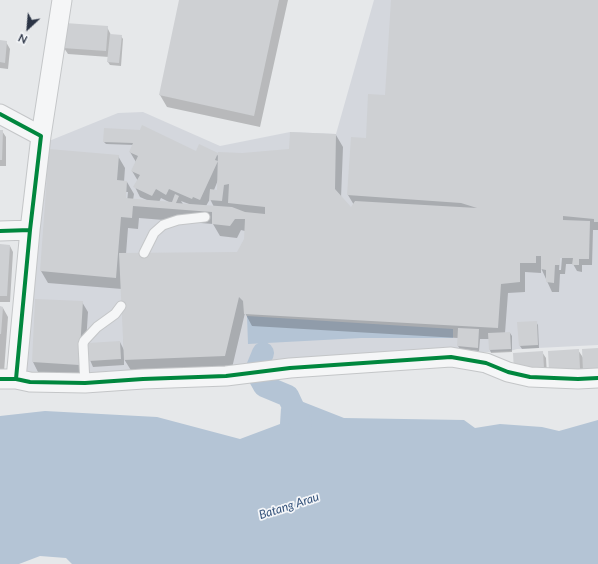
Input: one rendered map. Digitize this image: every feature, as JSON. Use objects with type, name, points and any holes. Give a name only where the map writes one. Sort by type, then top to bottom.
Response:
[{"type":"street","points":[[62,0],[41,136],[30,230],[8,379],[30,382],[84,382],[226,376],[290,368],[452,356],[486,363],[508,372],[530,376],[578,379],[598,378]]},
{"type":"street","points":[[0,114],[41,136]]},
{"type":"street","points":[[0,231],[30,230]]},
{"type":"lane","points":[[144,253],[154,233],[163,225],[178,220],[205,217]]},
{"type":"lane","points":[[84,382],[84,340],[97,327],[115,314],[121,306]]},
{"type":"shaded area","points":[[374,0],[598,0],[598,345],[517,349],[510,351],[26,376],[44,143],[118,113],[143,112],[220,146],[290,132],[336,134]]},
{"type":"water","points":[[247,316],[453,329],[453,338],[361,338],[248,344]]},
{"type":"water","name":"Batang Arau","points":[[288,396],[344,418],[464,420],[475,428],[500,424],[542,427],[559,431],[598,420],[598,564],[72,564],[66,558],[40,556],[19,564],[0,564],[0,416],[45,411],[157,417],[240,439],[280,424],[281,408],[294,413]]},
{"type":"building","points":[[179,0],[279,0],[254,116],[159,95]]},
{"type":"building","points":[[391,0],[598,0],[598,222],[594,222],[594,219],[563,216],[563,220],[590,221],[589,259],[579,259],[579,265],[572,265],[573,258],[560,258],[560,265],[555,265],[554,283],[546,282],[546,270],[541,269],[541,256],[536,256],[536,263],[520,263],[520,282],[501,284],[498,328],[244,314],[243,301],[239,297],[225,356],[124,360],[119,253],[237,252],[244,239],[245,219],[235,219],[230,226],[212,224],[212,212],[133,206],[132,218],[121,217],[116,278],[40,271],[49,149],[119,155],[117,180],[127,181],[126,198],[172,202],[175,194],[179,196],[176,203],[232,207],[245,212],[265,214],[265,207],[228,203],[229,184],[224,185],[222,201],[209,200],[210,189],[217,190],[218,152],[242,153],[289,149],[290,132],[336,134],[335,189],[351,207],[355,201],[477,208],[461,203],[347,195],[351,137],[366,138],[368,94],[385,95]]},
{"type":"building","points":[[65,23],[108,26],[106,51],[63,48]]},
{"type":"building","points":[[110,34],[122,35],[119,63],[107,62]]},
{"type":"building","points":[[0,40],[7,41],[5,63],[0,62]]},
{"type":"building","points":[[142,125],[196,151],[199,144],[218,153],[215,160],[218,161],[200,200],[193,197],[192,199],[169,189],[166,195],[156,189],[152,196],[133,187],[140,175],[131,171],[138,156],[129,152],[133,143],[103,142],[104,128],[140,130]]},
{"type":"building","points":[[0,130],[3,130],[2,160],[0,160]]},
{"type":"building","points":[[0,244],[10,245],[7,296],[0,296]]},
{"type":"building","points":[[35,299],[83,301],[79,365],[32,362]]},
{"type":"building","points":[[0,306],[3,307],[1,334],[0,334]]},
{"type":"building","points":[[537,321],[538,345],[519,346],[517,322]]},
{"type":"building","points":[[458,328],[479,329],[478,348],[457,346]]},
{"type":"building","points":[[510,332],[511,349],[489,350],[488,333]]},
{"type":"building","points":[[120,341],[121,359],[89,361],[88,343]]},
{"type":"building","points":[[598,348],[598,371],[583,371],[582,349]]},
{"type":"building","points":[[579,349],[580,369],[549,371],[548,351]]},
{"type":"building","points":[[543,351],[544,369],[514,371],[513,353]]},
{"type":"waterway","points":[[256,370],[263,353]]},
{"type":"waterway","points":[[259,377],[264,386],[288,396],[301,424]]},
{"type":"cycle path","points":[[0,114],[41,136],[30,230]]},
{"type":"cycle path","points":[[0,231],[30,230],[16,379]]},
{"type":"cycle path","points":[[0,379],[16,379],[30,382],[85,383],[226,376],[290,368],[451,357],[486,363],[508,372],[530,377],[578,379],[598,378]]}]
